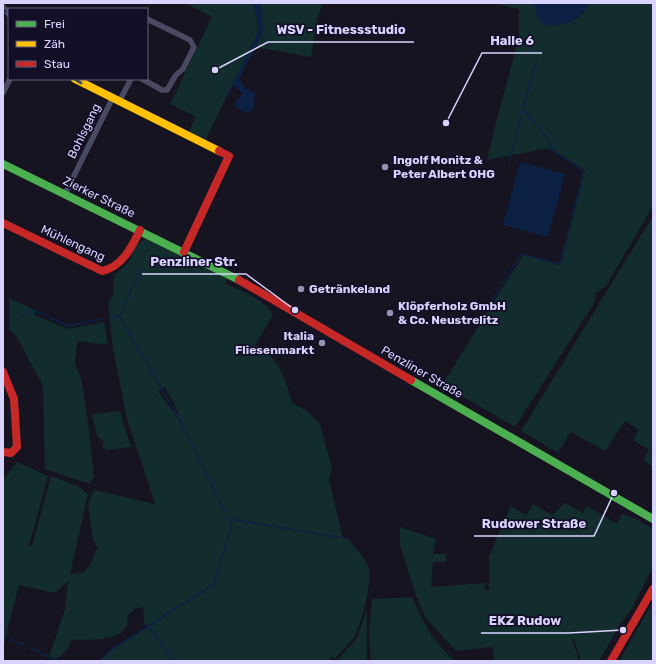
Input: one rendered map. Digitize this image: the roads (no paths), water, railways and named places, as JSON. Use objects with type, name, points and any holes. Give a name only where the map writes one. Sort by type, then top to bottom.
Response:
[{"type":"main road","points":[[77,80],[115,101],[229,156],[184,252]]},
{"type":"main road","name":"Zierker Straße","points":[[3,164],[184,252]]},
{"type":"main road","name":"Mühlengang","points":[[3,223],[102,271],[109,269],[126,256],[140,230]]},
{"type":"main road","name":"Penzliner Straße","points":[[184,252],[274,300],[651,519]]},
{"type":"main road","points":[[3,372],[14,393],[16,403],[17,447],[11,453],[3,452]]},
{"type":"main road","points":[[611,661],[653,589]]},
{"type":"street","points":[[144,80],[164,91],[167,90],[174,77],[183,69],[194,47],[190,40],[148,19]]},
{"type":"street","points":[[3,93],[10,80]]},
{"type":"street","name":"Bohlsgang","points":[[65,194],[115,101],[130,80]]},
{"type":"water","points":[[253,3],[260,3],[263,29],[262,35],[240,77],[243,85],[255,93],[254,108],[249,113],[240,110],[234,105],[242,94],[233,83],[259,30]]},
{"type":"water","points":[[534,3],[589,3],[587,9],[577,18],[570,22],[555,26],[542,23],[540,21],[537,17]]},
{"type":"water","points":[[520,162],[565,174],[548,237],[503,225]]},
{"type":"waterway","points":[[509,162],[536,62]]},
{"type":"waterway","points":[[226,98],[233,84]]},
{"type":"waterway","points":[[486,310],[521,254],[560,264],[584,171],[550,149],[550,142],[524,110]]},
{"type":"waterway","points":[[142,268],[119,316],[182,424],[225,511]]},
{"type":"waterway","points":[[21,318],[28,310],[31,309],[68,326],[100,319]]},
{"type":"waterway","points":[[110,318],[119,316]]},
{"type":"waterway","points":[[100,661],[111,650],[214,584],[232,525],[229,519]]},
{"type":"waterway","points":[[230,519],[343,538]]},
{"type":"waterway","points":[[149,626],[173,661]]},
{"type":"waterway","points":[[10,639],[24,645]]},
{"type":"waterway","points":[[30,648],[49,657]]},
{"type":"waterway","points":[[56,659],[62,661]]},
{"type":"railway","points":[[3,9],[8,15]]},
{"type":"railway","points":[[76,80],[81,83]]},
{"type":"place","name":"WSV - Fitnessstudio","points":[[215,70]]},
{"type":"place","name":"Halle 6","points":[[446,123]]},
{"type":"place","name":"Ingolf Monitz & Peter Albert OHG","points":[[385,167]]},
{"type":"place","name":"Getränkeland","points":[[301,289]]},
{"type":"place","name":"Penzliner Str.","points":[[295,310]]},
{"type":"place","name":"Klöpferholz GmbH & Co. Neustrelitz","points":[[390,313]]},
{"type":"place","name":"Italia Fliesenmarkt","points":[[322,343]]},
{"type":"place","name":"Rudower Straße","points":[[614,493]]},
{"type":"place","name":"EKZ Rudow","points":[[623,630]]}]
